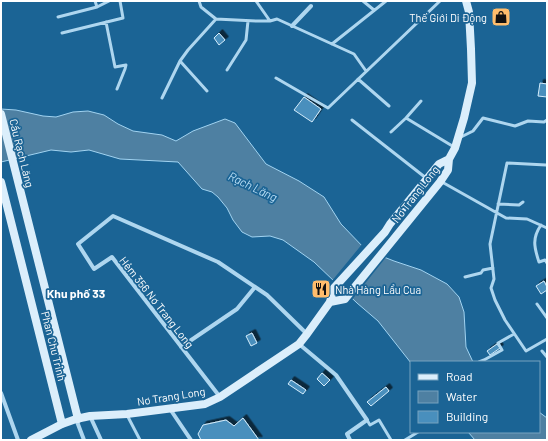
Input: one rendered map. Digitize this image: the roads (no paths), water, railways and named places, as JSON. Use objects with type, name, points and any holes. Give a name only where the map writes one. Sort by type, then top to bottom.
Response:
[{"type":"main road","name":"Nơ Trang Long","points":[[330,302],[345,299],[440,182],[448,170],[449,159],[458,139],[472,83],[471,49],[466,1]]},
{"type":"main road","name":"Cầu Rạch Lăng","points":[[1,114],[22,198]]},
{"type":"main road","name":"Nơ Trang Long","points":[[32,440],[62,424],[90,416],[126,414],[205,404],[220,397],[299,344],[330,302],[333,289],[385,232],[439,164],[449,159]]},
{"type":"main road","name":"Phan Chu Trinh","points":[[1,182],[62,424]]},
{"type":"main road","name":"Phan Chu Trinh","points":[[22,198],[77,419]]},
{"type":"street","points":[[292,26],[311,6]]},
{"type":"street","name":"Hẻm 356 Nơ Trang Long","points":[[220,397],[112,257],[94,269],[78,244],[113,216],[218,262],[255,287]]},
{"type":"street","points":[[181,347],[237,309],[255,287],[267,295],[307,334]]},
{"type":"street","points":[[299,344],[336,375],[367,420],[346,434],[349,439],[342,440]]},
{"type":"street","points":[[1,393],[18,440]]},
{"type":"street","points":[[170,408],[191,440]]},
{"type":"street","points":[[90,416],[101,440]]},
{"type":"street","points":[[77,419],[84,440]]},
{"type":"lane","points":[[95,1],[97,7]]},
{"type":"lane","points":[[58,17],[97,7],[109,1]]},
{"type":"lane","points":[[62,33],[123,18],[120,1]]},
{"type":"lane","points":[[199,1],[201,6],[216,19],[248,21],[277,20],[292,26],[354,54],[366,71]]},
{"type":"lane","points":[[256,1],[270,21]]},
{"type":"lane","points":[[363,1],[374,10]]},
{"type":"lane","points":[[332,44],[386,1]]},
{"type":"lane","points":[[276,78],[328,108],[440,1]]},
{"type":"lane","points":[[162,98],[180,61],[216,19]]},
{"type":"lane","points":[[227,70],[246,40],[248,21]]},
{"type":"lane","points":[[106,22],[116,67],[126,65],[117,89]]},
{"type":"lane","points":[[180,61],[207,91]]},
{"type":"lane","points":[[358,79],[389,106]]},
{"type":"lane","points":[[391,132],[421,101]]},
{"type":"lane","points":[[406,118],[455,148]]},
{"type":"lane","points":[[458,139],[472,131],[483,118],[515,126],[528,121],[544,122],[547,120]]},
{"type":"lane","points":[[352,120],[427,180]]},
{"type":"lane","points":[[546,165],[507,163],[490,244],[494,279],[491,288],[505,320],[526,351],[547,339]]},
{"type":"lane","points":[[440,182],[506,218],[527,219],[547,228]]},
{"type":"lane","points":[[498,204],[519,205],[523,202]]},
{"type":"lane","points":[[541,225],[536,232],[535,249],[539,262],[545,260],[547,263]]},
{"type":"lane","points":[[465,277],[493,268]]},
{"type":"lane","points":[[536,304],[547,318]]},
{"type":"lane","points":[[482,361],[502,350],[498,343],[514,334]]},
{"type":"lane","points":[[542,351],[547,358]]},
{"type":"lane","points":[[126,414],[140,440]]},
{"type":"lane","points":[[367,420],[370,424],[379,420],[391,440]]},
{"type":"lane","points":[[405,440],[416,433]]},
{"type":"water","name":"Rạch Lăng","points":[[1,109],[56,117],[73,112],[88,111],[104,115],[133,131],[162,135],[176,141],[193,131],[225,119],[235,123],[266,164],[299,181],[324,197],[341,224],[366,250],[421,270],[447,284],[459,297],[464,312],[466,347],[473,361],[410,362],[378,321],[314,262],[283,240],[270,236],[252,237],[242,232],[233,220],[227,208],[218,197],[212,192],[202,189],[178,162],[120,159],[89,150],[71,152],[51,150],[1,162]]},
{"type":"water","points":[[540,413],[547,418],[547,440],[475,440],[469,433],[540,433]]},
{"type":"place","name":"Thế Giới Di Động","points":[[501,17]]},
{"type":"place","name":"Nhà Hàng Lẩu Cua","points":[[321,289]]},
{"type":"district","name":"Khu phố 33","points":[[76,293]]}]
